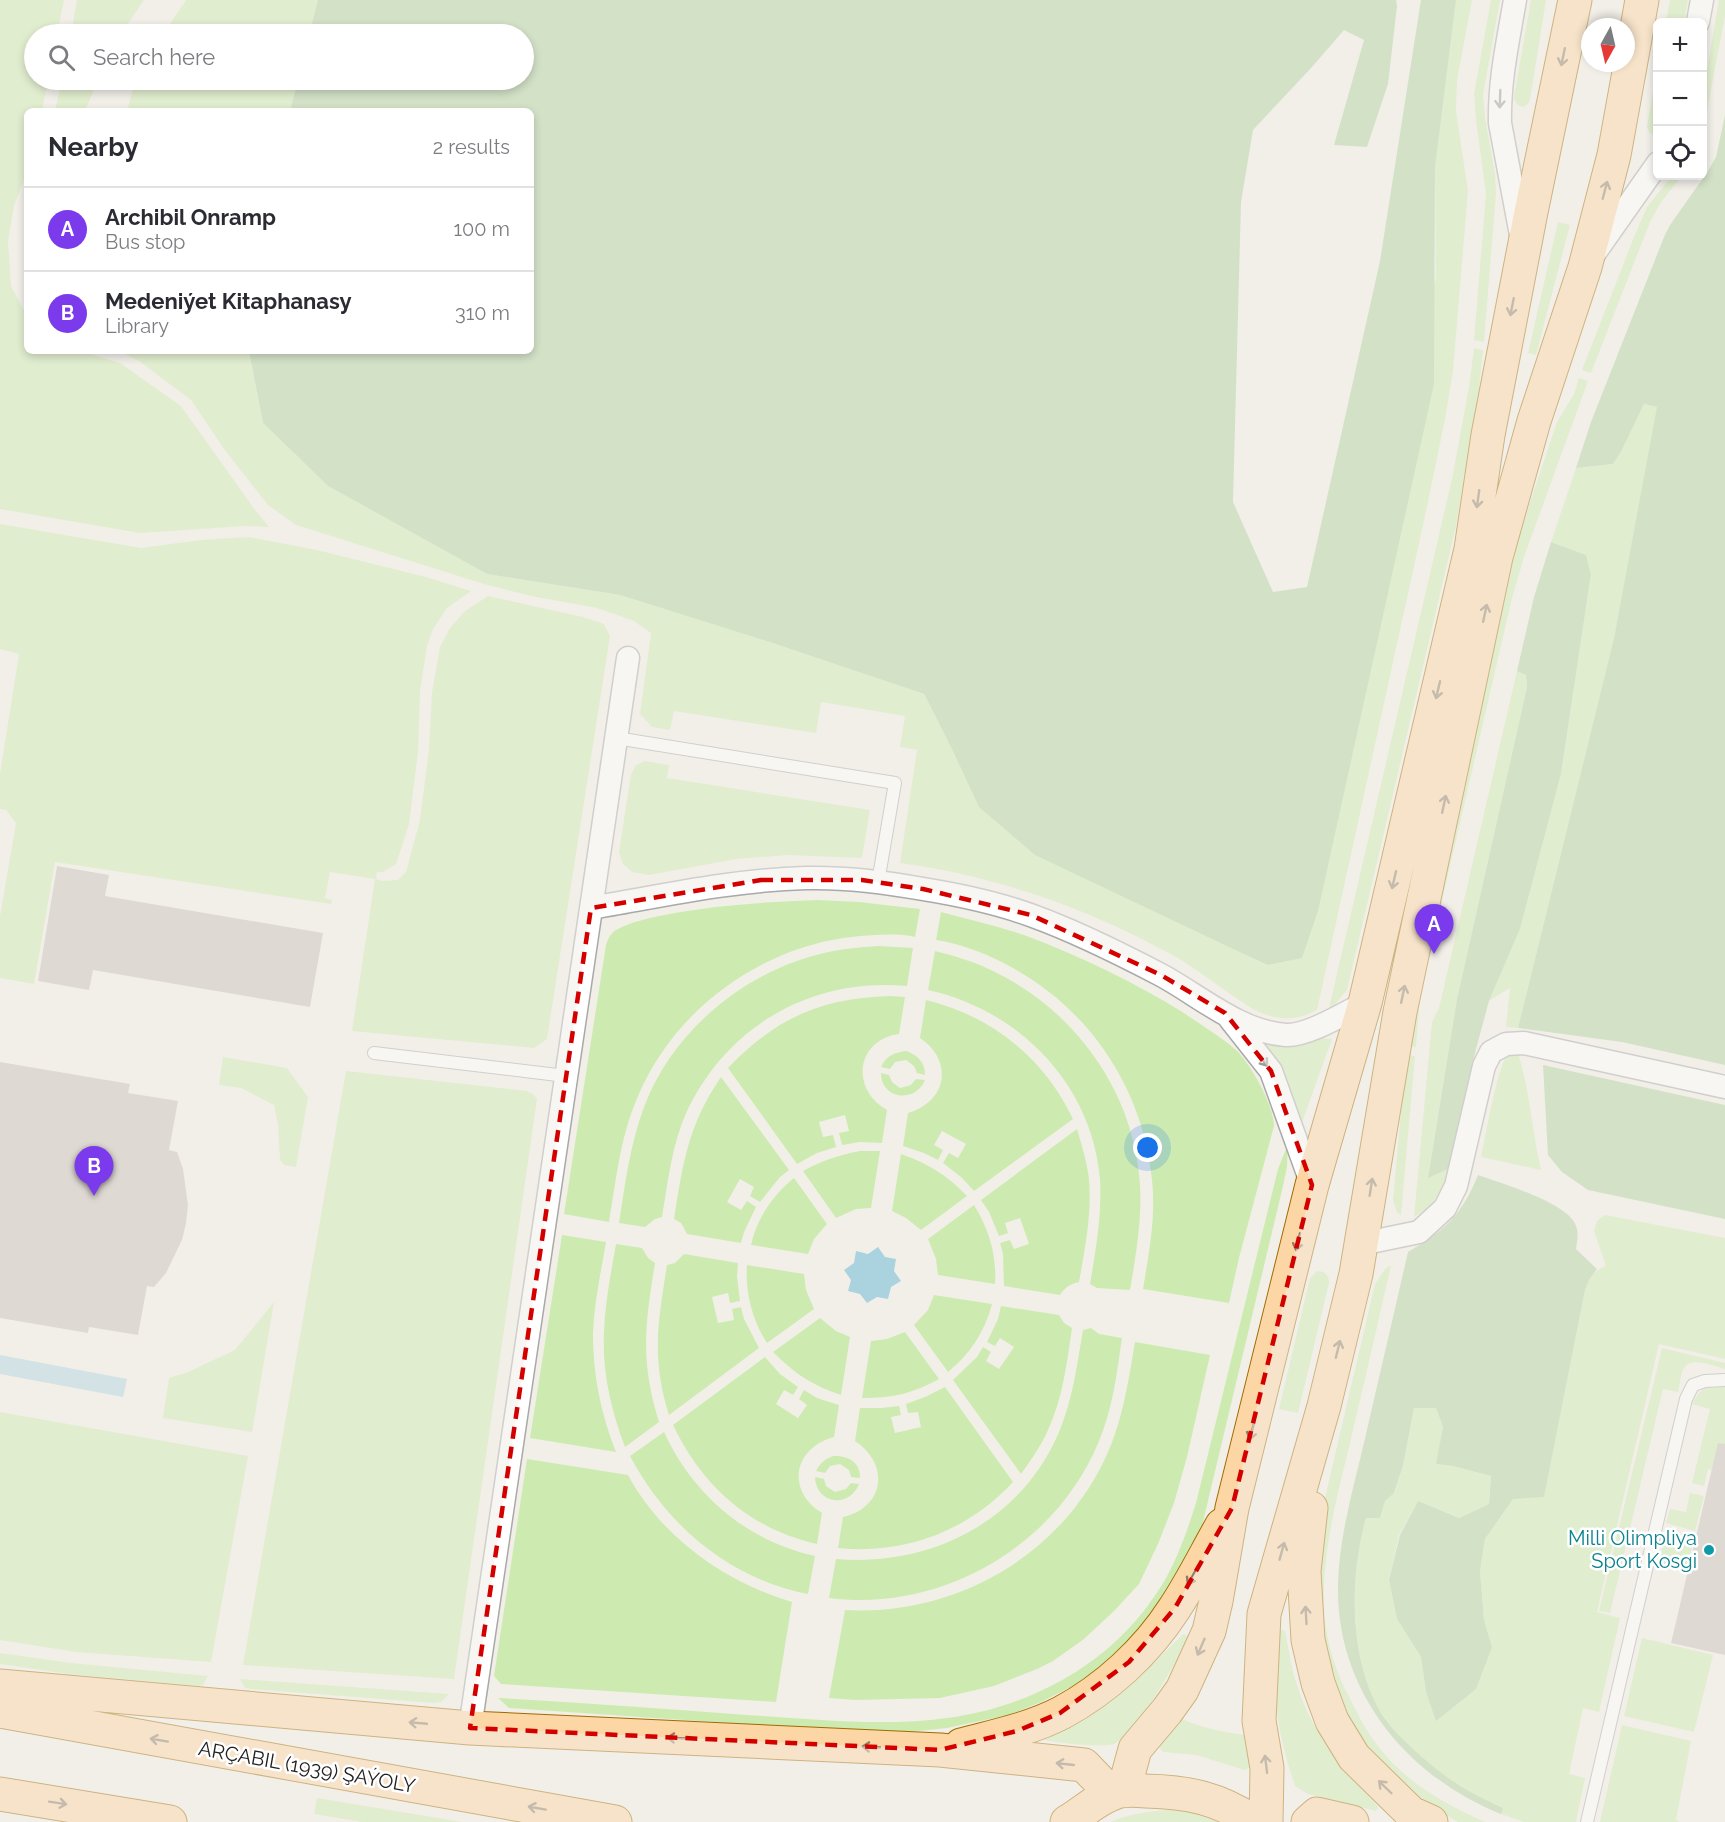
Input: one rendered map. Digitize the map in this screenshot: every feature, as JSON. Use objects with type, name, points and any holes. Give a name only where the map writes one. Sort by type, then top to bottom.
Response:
[{"type":"main road","points":[[1118,1792],[1136,1749],[1182,1690],[1209,1631],[1232,1508],[1312,1185],[1365,1003],[1471,549],[1488,435],[1575,0]]},
{"type":"main road","points":[[1266,1822],[1267,1768],[1259,1721],[1264,1614],[1324,1406],[1356,1274],[1400,1012],[1496,557],[1534,421],[1585,267],[1614,155],[1642,0]]},
{"type":"main road","points":[[1324,1406],[1304,1571],[1308,1640],[1318,1683],[1332,1721],[1354,1757],[1411,1813],[1431,1822]]},
{"type":"main road","points":[[940,1750],[1017,1731],[1060,1713],[1098,1689],[1155,1636],[1175,1608],[1232,1508]]},
{"type":"main road","points":[[0,1686],[470,1728],[940,1750],[1084,1766],[1118,1792]]},
{"type":"main road","name":"ARÇABIL (1939) ŞAÝOLY","points":[[0,1711],[615,1822]]},
{"type":"main road","points":[[1067,1822],[1118,1792],[1160,1791],[1198,1796],[1234,1808],[1254,1822]]},
{"type":"main road","points":[[0,1794],[170,1822]]},
{"type":"main road","points":[[1308,1822],[1317,1814],[1352,1822]]},
{"type":"street","points":[[1515,0],[1501,81],[1500,123],[1524,250]]},
{"type":"street","points":[[1699,18],[1702,0]]},
{"type":"street","points":[[1585,267],[1653,170]]},
{"type":"street","points":[[470,1728],[628,658]]},
{"type":"street","points":[[591,908],[714,885],[761,880],[808,878],[862,880],[976,899],[1031,915],[1090,940],[1151,970],[1225,1013],[1268,1032],[1288,1035],[1310,1031],[1365,1003]]},
{"type":"street","points":[[1225,1013],[1271,1071],[1312,1185]]},
{"type":"street","points":[[1361,1244],[1419,1232],[1445,1208],[1456,1186],[1484,1066],[1491,1052],[1506,1044],[1524,1043],[1725,1087]]},
{"type":"lane","points":[[616,738],[895,783],[878,882]]},
{"type":"lane","points":[[374,1053],[566,1076]]},
{"type":"lane","points":[[1587,1822],[1686,1398],[1693,1385],[1705,1381],[1725,1380]]},
{"type":"highlighted area","points":[[761,880],[862,880],[923,889],[1031,915],[1161,975],[1225,1013],[1271,1071],[1312,1185],[1232,1508],[1175,1608],[1129,1662],[1060,1713],[1017,1731],[940,1750],[470,1728],[591,908]]},
{"type":"green space","points":[[0,0],[64,0],[59,24],[24,24],[24,90],[46,90],[43,108],[24,108],[24,179],[14,206],[8,241],[11,286],[24,310],[24,354],[91,354],[120,363],[181,406],[269,527],[246,526],[140,533],[0,509]]},
{"type":"green space","points":[[77,0],[144,0],[128,24],[73,24]]},
{"type":"green space","points":[[186,0],[318,0],[312,24],[170,24]]},
{"type":"green space","points":[[318,0],[1396,0],[1388,84],[1367,147],[1334,145],[1364,40],[1344,30],[1253,130],[1241,202],[1233,502],[1273,592],[1307,587],[1380,261],[1421,0],[1456,0],[1435,168],[1434,384],[1318,911],[1302,958],[1267,965],[1035,855],[979,807],[924,694],[620,595],[487,574],[328,486],[263,423],[250,354],[534,354],[534,108],[291,108],[295,90],[534,90],[534,24],[312,24]]},
{"type":"green space","points":[[1456,0],[1472,0],[1457,80],[1456,111],[1468,191],[1453,371],[1445,419],[1317,1010],[1300,1017],[1273,1017],[1256,1011],[1176,957],[1076,910],[972,876],[900,863],[917,750],[900,747],[905,716],[821,702],[816,733],[674,711],[670,730],[652,727],[640,714],[651,633],[634,621],[597,608],[531,596],[484,584],[296,525],[268,505],[224,449],[191,400],[139,361],[125,354],[250,354],[263,423],[328,486],[487,574],[620,595],[777,644],[924,694],[952,749],[1190,927],[1266,965],[1436,278],[1435,168]]},
{"type":"green space","points":[[1491,0],[1500,0],[1483,95],[1496,193],[1484,342],[1474,340],[1486,194],[1474,94]]},
{"type":"green space","points":[[1531,0],[1546,0],[1530,100],[1523,107],[1517,104],[1514,97]]},
{"type":"green space","points":[[1670,0],[1688,0],[1685,18],[1667,18]]},
{"type":"green space","points":[[1719,0],[1725,0],[1725,16],[1707,111],[1707,70]]},
{"type":"green space","points":[[60,90],[94,90],[86,108],[56,108]]},
{"type":"green space","points":[[133,90],[295,90],[291,108],[128,108]]},
{"type":"green space","points":[[1653,91],[1653,134],[1647,126]]},
{"type":"green space","points":[[1725,115],[1725,1065],[1622,1042],[1518,1028],[1614,638],[1657,407],[1644,404],[1613,464],[1576,468],[1591,422],[1664,237],[1702,180],[1707,180],[1707,172],[1716,157]]},
{"type":"green space","points":[[1669,180],[1679,180],[1661,202],[1650,222],[1591,373],[1582,370],[1634,237],[1647,207]]},
{"type":"green space","points":[[1558,222],[1570,225],[1536,355],[1528,353]]},
{"type":"green space","points":[[1474,348],[1483,350],[1479,389],[1456,526],[1347,990],[1332,1008],[1329,1008],[1452,479]]},
{"type":"green space","points":[[1579,378],[1588,381],[1524,557],[1512,598],[1420,996],[1416,1047],[1407,1046],[1503,596],[1519,535],[1557,422],[1574,394]]},
{"type":"green space","points":[[1644,404],[1658,407],[1614,638],[1518,1028],[1506,1027],[1510,988],[1489,1001],[1520,929],[1561,774],[1591,574],[1586,555],[1551,542],[1576,468],[1613,464]]},
{"type":"green space","points":[[0,524],[141,548],[201,540],[249,537],[317,550],[426,577],[471,591],[447,608],[433,629],[427,646],[420,691],[418,752],[409,824],[396,864],[383,872],[377,872],[376,879],[382,881],[398,880],[406,872],[420,820],[429,749],[432,692],[440,647],[450,628],[465,611],[488,596],[583,617],[604,624],[610,636],[547,1039],[534,1048],[352,1031],[375,879],[330,872],[325,898],[332,900],[331,904],[55,862],[34,984],[0,978],[0,916],[16,823],[6,810],[0,809],[0,774],[19,654],[0,649]]},
{"type":"green space","points":[[1551,542],[1586,555],[1591,574],[1561,774],[1520,929],[1489,1001],[1450,1168],[1428,1178],[1457,999],[1527,687],[1526,675],[1517,671],[1534,597]]},
{"type":"green space","points":[[1517,671],[1526,675],[1527,687],[1457,999],[1428,1177],[1450,1168],[1433,1202],[1414,1217],[1432,1022],[1439,1008]]},
{"type":"green space","points":[[645,761],[669,765],[667,778],[870,810],[862,858],[787,855],[736,859],[649,875],[632,872],[623,864],[619,852],[631,774],[636,765]]},
{"type":"green space","points":[[817,900],[920,909],[915,937],[874,935],[824,942],[789,952],[725,987],[697,1011],[673,1038],[652,1068],[636,1101],[626,1130],[609,1222],[564,1214],[606,945],[611,935],[616,930],[652,917],[740,904]]},
{"type":"green space","points":[[941,912],[1024,935],[1106,970],[1184,1013],[1217,1035],[1242,1056],[1261,1086],[1274,1126],[1229,1303],[1143,1289],[1150,1248],[1152,1180],[1147,1147],[1138,1115],[1125,1085],[1109,1057],[1089,1031],[1067,1007],[1041,986],[986,954],[936,940]]},
{"type":"green space","points":[[879,946],[913,948],[907,986],[872,985],[839,990],[807,999],[777,1013],[750,1031],[725,1054],[704,1081],[687,1111],[674,1150],[662,1217],[655,1219],[645,1227],[619,1223],[632,1150],[644,1107],[656,1080],[672,1054],[692,1031],[738,991],[764,975],[820,954],[849,948]]},
{"type":"green space","points":[[935,951],[995,972],[1024,989],[1051,1009],[1096,1059],[1113,1088],[1127,1119],[1136,1151],[1140,1185],[1139,1224],[1130,1290],[1097,1288],[1090,1284],[1099,1219],[1100,1179],[1094,1144],[1083,1112],[1066,1083],[1045,1056],[1020,1034],[992,1015],[961,1000],[928,990]]},
{"type":"green space","points":[[890,996],[905,997],[899,1034],[885,1038],[874,1045],[863,1066],[863,1078],[867,1090],[875,1101],[887,1110],[882,1143],[860,1142],[842,1145],[839,1133],[849,1131],[845,1115],[819,1122],[823,1137],[833,1135],[836,1147],[817,1153],[797,1164],[728,1068],[764,1036],[801,1014],[842,1001]]},
{"type":"green space","points":[[926,1000],[973,1017],[1013,1043],[1047,1077],[1073,1119],[974,1191],[943,1163],[949,1153],[958,1158],[966,1144],[942,1131],[934,1145],[943,1150],[938,1160],[903,1146],[908,1113],[921,1108],[931,1100],[941,1080],[938,1058],[931,1047],[920,1038]]},
{"type":"green space","points":[[1250,1033],[1332,1039],[1300,1128]]},
{"type":"green space","points":[[907,1051],[920,1060],[924,1066],[925,1075],[917,1073],[914,1066],[906,1060],[895,1062],[890,1069],[881,1067],[891,1055]]},
{"type":"green space","points":[[1509,1052],[1518,1053],[1522,1067],[1541,1170],[1481,1157],[1496,1085]]},
{"type":"green space","points":[[1406,1055],[1415,1056],[1401,1215],[1397,1212],[1393,1200]]},
{"type":"green space","points":[[223,1057],[287,1068],[308,1097],[296,1167],[284,1165],[280,1160],[278,1124],[274,1105],[241,1088],[219,1085]]},
{"type":"green space","points":[[1543,1065],[1725,1105],[1725,1219],[1588,1190],[1562,1172],[1548,1155]]},
{"type":"green space","points":[[346,1071],[527,1091],[537,1099],[454,1679],[243,1665]]},
{"type":"green space","points":[[881,1073],[889,1075],[892,1082],[900,1088],[911,1085],[916,1079],[925,1080],[914,1093],[899,1095],[886,1088],[882,1082]]},
{"type":"green space","points":[[721,1077],[789,1170],[780,1177],[760,1202],[750,1196],[754,1187],[740,1179],[727,1202],[741,1210],[747,1201],[756,1207],[741,1243],[687,1234],[681,1223],[674,1219],[688,1145],[701,1112]]},
{"type":"green space","points":[[1077,1129],[1087,1166],[1090,1192],[1079,1282],[1068,1286],[1060,1295],[1004,1286],[1003,1254],[1000,1243],[1010,1240],[1014,1249],[1029,1244],[1020,1218],[1005,1223],[1008,1233],[999,1236],[981,1200]]},
{"type":"green space","points":[[1288,1144],[1283,1186],[1202,1526],[1190,1556],[1141,1631],[1091,1677],[1009,1715],[947,1728],[871,1733],[509,1708],[498,1698],[822,1720],[922,1721],[978,1712],[1008,1704],[1037,1693],[1091,1662],[1137,1619],[1156,1594],[1169,1573],[1184,1538],[1196,1503],[1278,1169]]},
{"type":"green space","points":[[860,1151],[880,1151],[871,1208],[856,1209],[836,1218],[803,1171],[830,1159]]},
{"type":"green space","points":[[901,1154],[937,1171],[967,1196],[921,1230],[906,1218],[892,1211]]},
{"type":"green space","points":[[1478,1175],[1533,1195],[1561,1209],[1576,1226],[1578,1235],[1576,1249],[1597,1269],[1585,1290],[1544,1497],[1513,1499],[1485,1539],[1480,1571],[1484,1620],[1492,1647],[1476,1689],[1436,1721],[1426,1692],[1421,1657],[1397,1619],[1389,1580],[1400,1535],[1418,1501],[1459,1518],[1489,1504],[1491,1476],[1436,1464],[1443,1427],[1436,1408],[1414,1408],[1403,1466],[1394,1493],[1385,1501],[1380,1518],[1366,1518],[1357,1566],[1355,1618],[1363,1668],[1370,1691],[1387,1722],[1442,1773],[1467,1790],[1503,1808],[1501,1814],[1467,1798],[1435,1777],[1407,1753],[1383,1725],[1364,1694],[1349,1660],[1341,1623],[1338,1585],[1341,1547],[1348,1509],[1408,1252],[1432,1237],[1450,1221],[1465,1201]]},
{"type":"green space","points":[[794,1178],[827,1224],[814,1239],[808,1254],[751,1245],[757,1226],[767,1208]]},
{"type":"green space","points":[[974,1205],[991,1243],[995,1263],[995,1284],[938,1275],[936,1259],[928,1239]]},
{"type":"green space","points":[[1605,1215],[1725,1238],[1725,1359],[1659,1344],[1597,1612],[1620,1618],[1599,1712],[1583,1708],[1569,1774],[1585,1778],[1576,1822],[1524,1822],[1501,1814],[1502,1807],[1471,1793],[1442,1773],[1406,1742],[1381,1713],[1370,1691],[1358,1642],[1355,1591],[1360,1542],[1366,1518],[1380,1518],[1385,1501],[1395,1492],[1403,1466],[1414,1408],[1436,1408],[1443,1427],[1437,1464],[1491,1476],[1489,1504],[1459,1518],[1418,1501],[1399,1535],[1389,1580],[1397,1619],[1421,1657],[1426,1692],[1437,1720],[1492,1647],[1484,1620],[1480,1571],[1485,1539],[1513,1499],[1544,1496],[1585,1290],[1592,1275],[1606,1266],[1594,1231],[1597,1221]]},
{"type":"green space","points":[[562,1235],[606,1242],[595,1311],[593,1350],[599,1394],[616,1452],[530,1438]]},
{"type":"green space","points":[[616,1244],[642,1248],[648,1258],[655,1263],[646,1342],[649,1380],[659,1422],[625,1447],[608,1391],[604,1362],[608,1288]]},
{"type":"green space","points":[[684,1254],[738,1263],[740,1301],[730,1303],[728,1293],[712,1297],[718,1323],[734,1320],[732,1309],[741,1307],[744,1319],[759,1348],[669,1415],[663,1395],[658,1358],[659,1322],[667,1265],[675,1263]]},
{"type":"green space","points":[[747,1265],[804,1274],[806,1290],[814,1309],[767,1343],[757,1325],[751,1306],[747,1285]]},
{"type":"green space","points":[[1391,1265],[1331,1525],[1324,1587],[1326,1630],[1342,1681],[1361,1720],[1378,1746],[1400,1771],[1427,1791],[1485,1822],[1458,1822],[1415,1797],[1381,1767],[1343,1710],[1314,1632],[1321,1515],[1375,1284],[1385,1269]]},
{"type":"green space","points":[[1317,1271],[1326,1274],[1329,1283],[1298,1413],[1279,1409],[1310,1278]]},
{"type":"green space","points":[[934,1295],[992,1304],[975,1342],[948,1372],[914,1325],[928,1310]]},
{"type":"green space","points":[[274,1302],[252,1432],[163,1418],[169,1378],[188,1372],[235,1350]]},
{"type":"green space","points":[[1001,1306],[1059,1315],[1064,1323],[1072,1328],[1064,1380],[1053,1418],[1042,1442],[1021,1474],[953,1380],[977,1357],[983,1347],[991,1352],[986,1361],[999,1369],[1014,1347],[1000,1338],[995,1346],[987,1342],[998,1319]]},
{"type":"green space","points":[[820,1318],[836,1331],[850,1337],[841,1395],[804,1378],[773,1352]]},
{"type":"green space","points":[[1091,1328],[1099,1334],[1122,1338],[1114,1390],[1099,1441],[1080,1478],[1055,1512],[1025,1540],[991,1564],[953,1582],[913,1594],[871,1600],[829,1598],[836,1559],[871,1560],[905,1555],[938,1546],[969,1532],[997,1514],[1021,1491],[1042,1464],[1059,1432],[1071,1394],[1083,1330]]},
{"type":"green space","points":[[905,1332],[939,1379],[902,1394],[862,1398],[871,1341],[887,1339]]},
{"type":"green space","points":[[1135,1342],[1210,1355],[1174,1503],[1139,1584],[1084,1639],[1053,1661],[994,1686],[940,1698],[855,1700],[829,1698],[845,1610],[887,1609],[929,1602],[968,1589],[1005,1570],[1038,1546],[1067,1517],[1092,1483],[1116,1433]]},
{"type":"green space","points":[[1662,1348],[1725,1363],[1725,1369],[1697,1362],[1687,1364],[1678,1392],[1663,1389],[1610,1613],[1599,1611]]},
{"type":"green space","points":[[765,1357],[780,1374],[798,1387],[793,1395],[784,1390],[776,1404],[798,1418],[807,1405],[799,1399],[804,1390],[817,1398],[839,1405],[834,1437],[810,1450],[799,1471],[799,1482],[803,1493],[810,1504],[822,1513],[817,1544],[770,1528],[731,1502],[698,1467],[673,1425]]},
{"type":"green space","points":[[1719,1385],[1725,1387],[1725,1473],[1708,1469],[1704,1486],[1692,1483],[1710,1409],[1692,1404],[1702,1390]]},
{"type":"green space","points":[[945,1387],[1013,1482],[976,1514],[933,1536],[887,1548],[838,1548],[843,1517],[857,1512],[868,1504],[878,1484],[878,1473],[874,1461],[855,1441],[860,1408],[899,1406],[901,1415],[891,1417],[895,1433],[921,1427],[918,1412],[908,1413],[906,1404]]},
{"type":"green space","points":[[0,1412],[248,1456],[211,1662],[76,1652],[0,1640]]},
{"type":"green space","points":[[664,1432],[690,1476],[725,1512],[745,1527],[767,1539],[815,1556],[808,1594],[779,1587],[727,1562],[704,1546],[662,1505],[630,1456]]},
{"type":"green space","points":[[833,1456],[848,1458],[856,1464],[860,1478],[851,1477],[849,1470],[840,1464],[830,1466],[825,1473],[816,1471],[823,1462]]},
{"type":"green space","points":[[527,1459],[628,1475],[642,1498],[659,1519],[698,1555],[743,1583],[792,1602],[776,1702],[501,1684],[494,1676]]},
{"type":"green space","points":[[815,1477],[824,1479],[826,1486],[835,1492],[846,1489],[851,1483],[859,1484],[848,1497],[834,1500],[821,1493]]},
{"type":"green space","points":[[1690,1493],[1704,1496],[1695,1531],[1666,1523],[1670,1509],[1686,1512]]},
{"type":"green space","points":[[1665,1536],[1693,1542],[1686,1572],[1658,1565]]},
{"type":"green space","points":[[1280,1631],[1285,1631],[1297,1685],[1310,1718],[1329,1749],[1378,1807],[1376,1811],[1308,1794],[1295,1786],[1284,1749],[1277,1712],[1277,1671]]},
{"type":"green space","points":[[1183,1634],[1188,1636],[1188,1639],[1155,1696],[1134,1726],[1114,1744],[1067,1743],[1042,1739],[1120,1693]]},
{"type":"green space","points":[[1642,1638],[1713,1655],[1694,1732],[1624,1716]]},
{"type":"green space","points":[[0,1653],[71,1663],[208,1676],[203,1685],[198,1686],[69,1674],[0,1664]]},
{"type":"green space","points":[[240,1679],[449,1694],[441,1702],[434,1703],[251,1689],[245,1688]]},
{"type":"green space","points":[[1182,1719],[1197,1725],[1245,1735],[1250,1767],[1245,1770],[1196,1755],[1163,1752],[1158,1746]]},
{"type":"green space","points":[[1622,1725],[1691,1741],[1676,1820],[1680,1822],[1600,1822]]},
{"type":"green space","points":[[317,1798],[462,1822],[362,1822],[314,1814]]},
{"type":"green space","points":[[1169,1810],[1190,1812],[1220,1822],[1110,1822],[1139,1813]]},
{"type":"water","points":[[878,1247],[885,1257],[896,1259],[894,1271],[901,1281],[891,1287],[888,1299],[877,1297],[867,1303],[860,1294],[848,1291],[851,1280],[844,1270],[854,1263],[856,1251],[868,1254]]},
{"type":"water","points":[[0,1355],[127,1379],[123,1397],[0,1374]]},
{"type":"building","points":[[57,866],[109,875],[105,896],[323,933],[310,1007],[93,970],[89,990],[38,981]]},
{"type":"building","points":[[0,1062],[130,1084],[128,1093],[178,1101],[169,1150],[177,1152],[183,1169],[188,1205],[186,1223],[182,1240],[166,1273],[154,1287],[147,1286],[138,1335],[89,1327],[88,1333],[0,1318]]},
{"type":"building","name":"Milli Olimpliya Sport Kosgi","points":[[1718,1443],[1725,1444],[1725,1655],[1671,1643]]},
{"type":"place","name":"Archibil Onramp","points":[[1434,954]]},
{"type":"place","name":"Medeniýet Kitaphanasy","points":[[94,1196]]},
{"type":"place","name":"Milli Olimpliya Sport Kosgi","points":[[1709,1550]]}]
